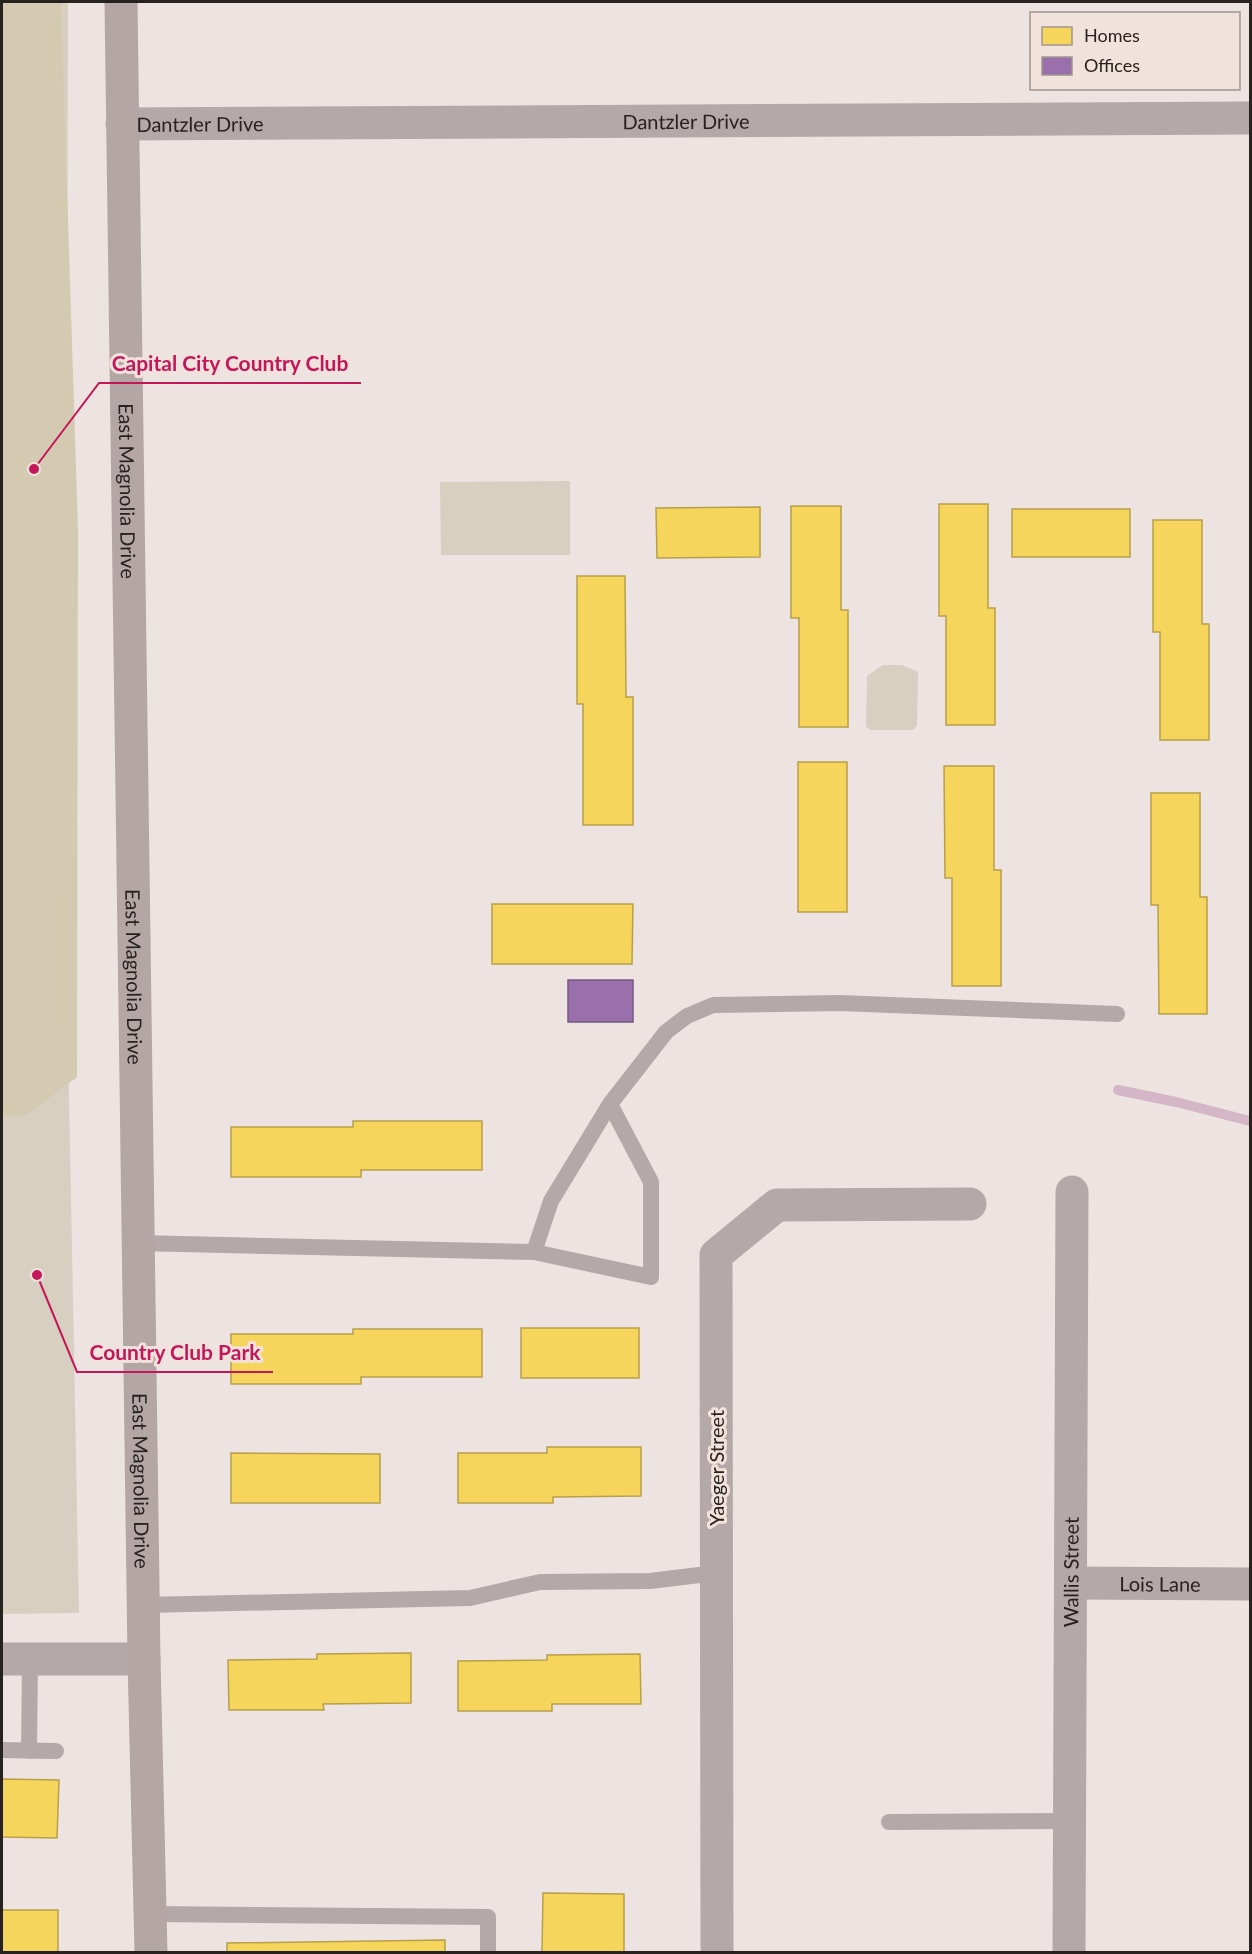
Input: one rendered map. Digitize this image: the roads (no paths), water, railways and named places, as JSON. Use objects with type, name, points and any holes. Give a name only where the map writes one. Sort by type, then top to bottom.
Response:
[{"type":"main road","name":"East Magnolia Drive","points":[[121,2],[144,1659],[151,1953]]},
{"type":"street","name":"Dantzler Drive","points":[[122,124],[1251,118]]},
{"type":"street","name":"Wallis Street","points":[[1069,1953],[1072,1192]]},
{"type":"street","name":"Yaeger Street","points":[[717,1953],[716,1255],[777,1205],[970,1204]]},
{"type":"street","name":"Lois Lane","points":[[1072,1583],[1251,1584]]},
{"type":"street","points":[[16,1659],[144,1659]]},
{"type":"lane","points":[[534,1252],[551,1201],[610,1104],[666,1032],[687,1016],[713,1005],[840,1003],[1117,1014]]},
{"type":"lane","points":[[138,1243],[534,1252],[651,1277],[651,1182],[610,1104]]},
{"type":"lane","points":[[144,1605],[470,1598],[540,1582],[650,1581],[716,1573]]},
{"type":"lane","points":[[16,1659],[30,1751]]},
{"type":"lane","points":[[2,1750],[56,1751]]},
{"type":"lane","points":[[889,1822],[1070,1821]]},
{"type":"lane","points":[[150,1914],[488,1917],[488,1953]]},
{"type":"waterway","points":[[1118,1090],[1250,1121]]},
{"type":"place","name":"Capital City Country Club","points":[[34,469]]},
{"type":"place","name":"Country Club Park","points":[[37,1275]]}]
